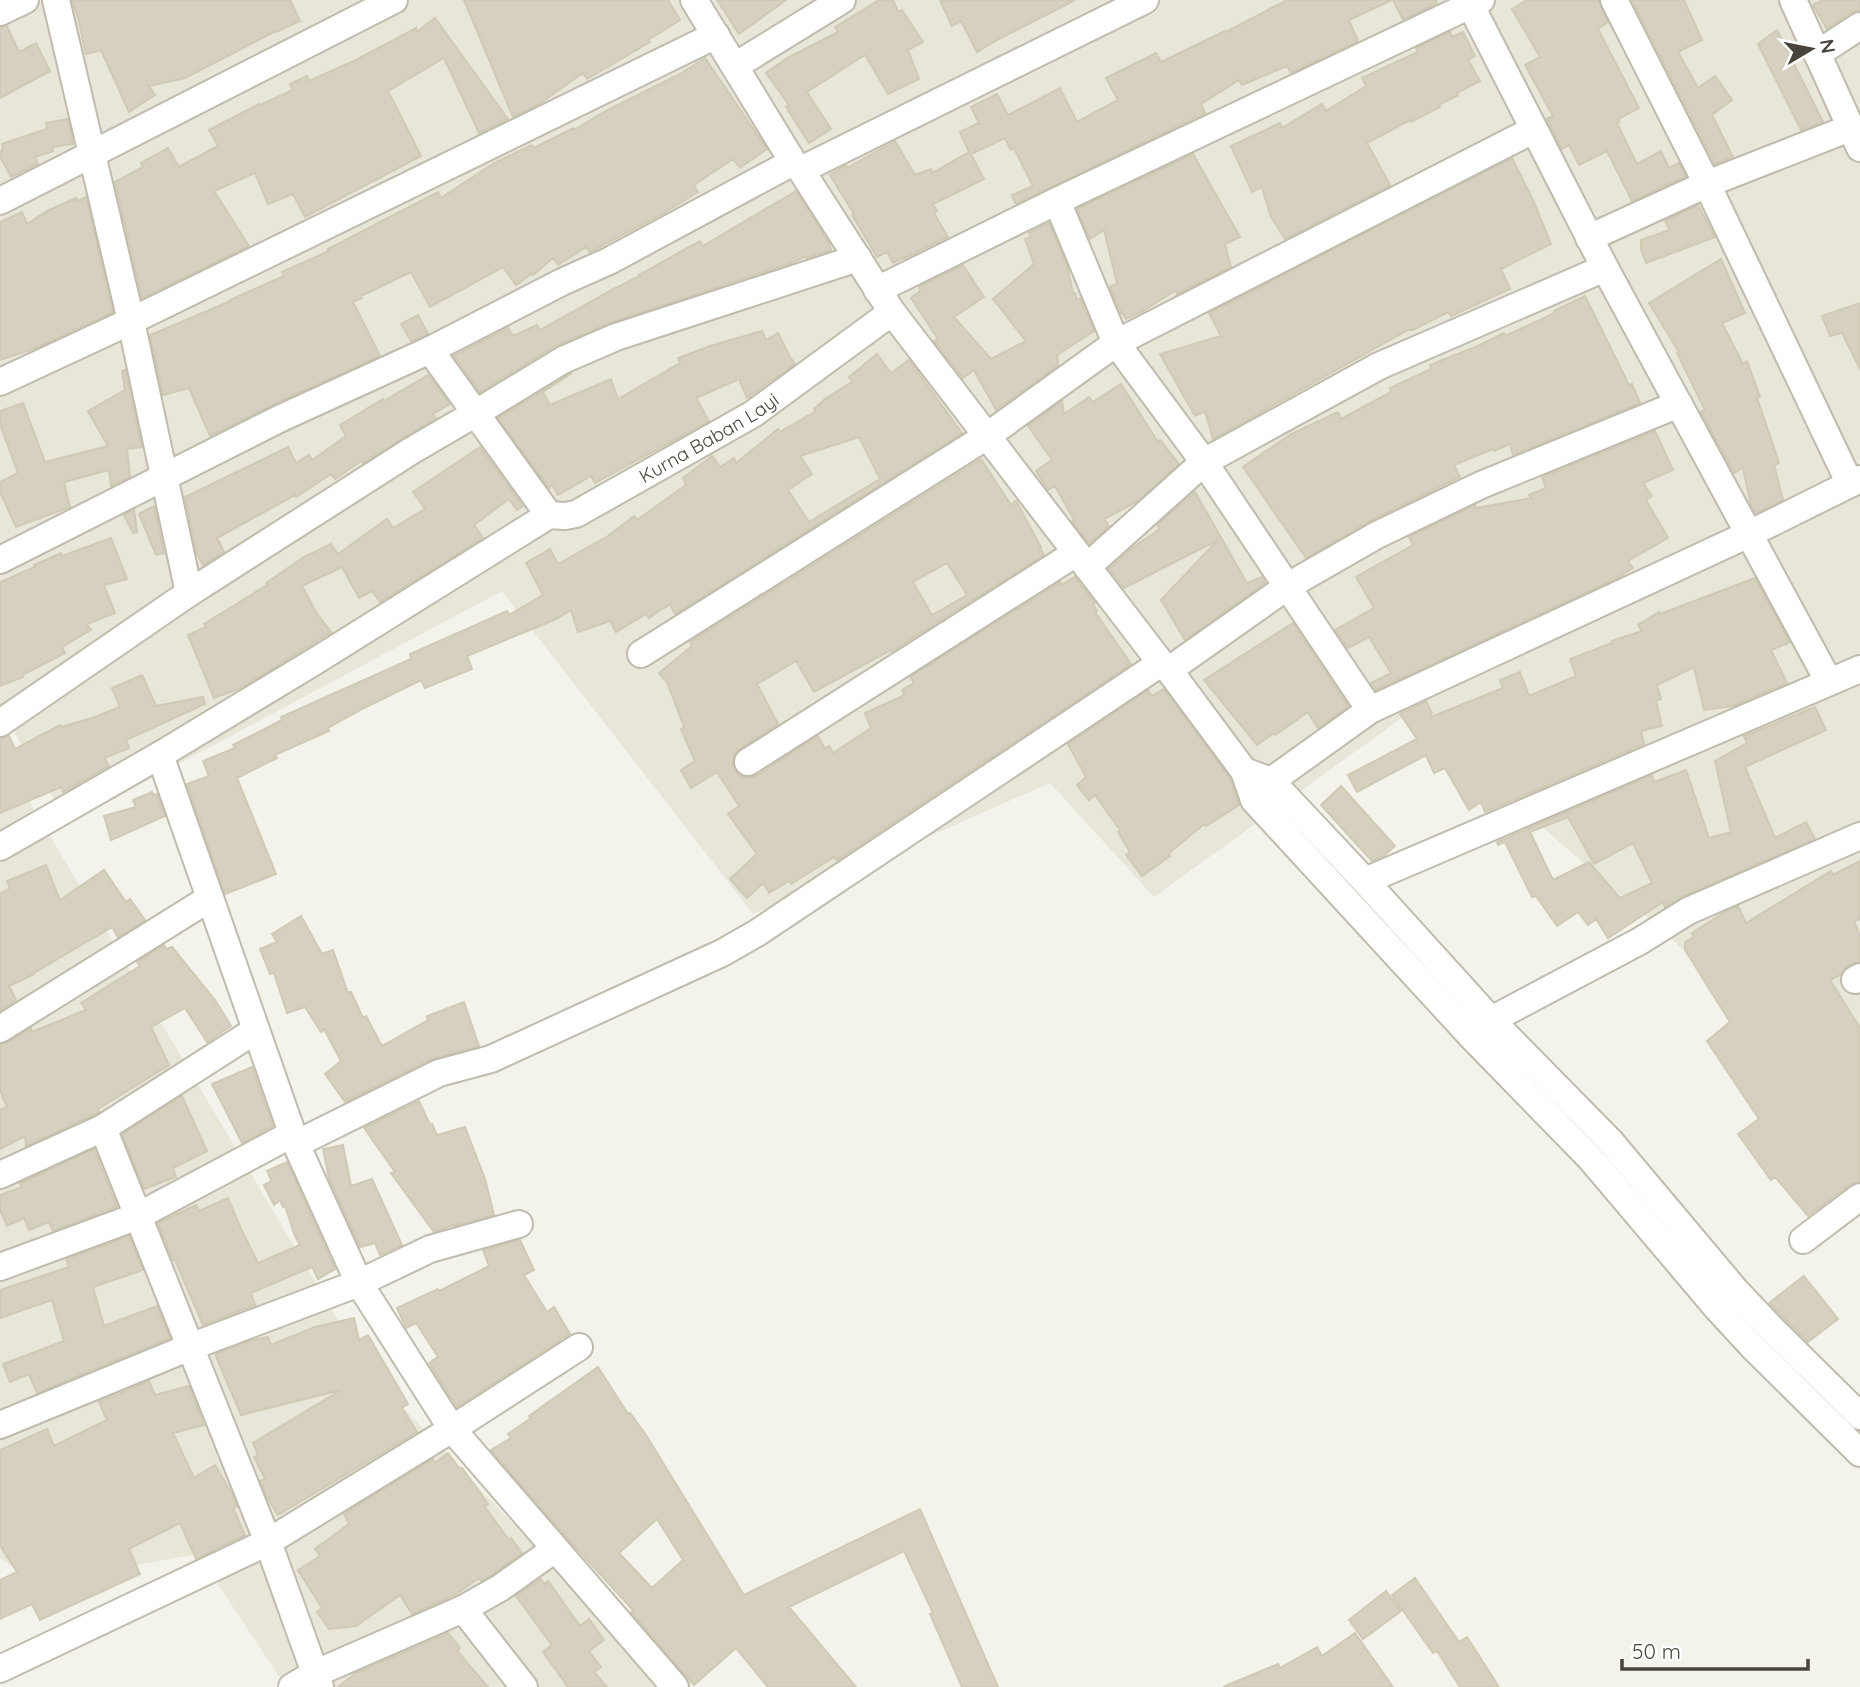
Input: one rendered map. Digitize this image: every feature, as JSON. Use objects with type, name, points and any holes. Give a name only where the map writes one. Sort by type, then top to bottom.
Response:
[{"type":"street","points":[[0,12],[25,0]]},
{"type":"street","points":[[56,0],[131,321],[189,593]]},
{"type":"street","points":[[0,201],[394,0]]},
{"type":"street","points":[[694,0],[892,312],[1244,771],[1254,800],[1473,1038],[1591,1159],[1753,1347],[1860,1453]]},
{"type":"street","points":[[735,66],[842,0]]},
{"type":"street","points":[[0,560],[279,419],[429,350],[797,166],[1145,0]]},
{"type":"street","points":[[1271,781],[1370,710],[1749,534],[1855,481],[1614,0]]},
{"type":"street","points":[[1589,238],[1707,184],[1855,138],[1793,0]]},
{"type":"street","points":[[877,290],[1474,2],[1533,130],[1589,238],[1829,682]]},
{"type":"street","points":[[1817,54],[1860,26]]},
{"type":"street","points":[[0,382],[131,321],[716,35]]},
{"type":"street","points":[[641,654],[987,436],[1116,344],[1533,130]]},
{"type":"street","points":[[1057,201],[1116,344],[1204,462],[1370,710]]},
{"type":"street","points":[[0,723],[189,593],[411,451],[563,360],[593,346],[858,258]]},
{"type":"street","points":[[748,762],[1082,560],[1204,462],[1379,366],[1605,268]]},
{"type":"street","name":"Kurna Baban Layi","points":[[0,847],[160,755],[549,515],[576,514],[753,414],[892,312]]},
{"type":"street","points":[[429,350],[549,515]]},
{"type":"street","points":[[0,1267],[138,1216],[294,1139],[439,1073],[491,1059],[722,953],[757,933],[1288,586],[1377,535],[1481,485],[1679,404]]},
{"type":"street","points":[[1365,881],[1860,669]]},
{"type":"street","points":[[160,755],[294,1139],[359,1283],[452,1429],[675,1687]]},
{"type":"street","points":[[1244,771],[1271,781],[1491,1020],[1610,1142],[1736,1291],[1860,1416]]},
{"type":"street","points":[[1491,1020],[1640,941],[1688,911],[1860,836]]},
{"type":"street","points":[[0,1028],[210,898]]},
{"type":"street","points":[[0,1175],[103,1128],[256,1030]]},
{"type":"street","points":[[103,1128],[268,1542],[309,1683],[463,1609],[500,1588],[555,1549]]},
{"type":"street","points":[[1803,1240],[1860,1197]]},
{"type":"street","points":[[0,1425],[190,1346],[359,1283],[430,1249],[519,1224]]},
{"type":"street","points":[[3,1659],[268,1542],[579,1347]]},
{"type":"street","points":[[463,1609],[524,1687]]},
{"type":"shaded area","points":[[0,0],[1860,0],[1860,1103],[1410,712],[1154,897],[1050,783],[753,914],[502,591],[68,823],[0,708]]},
{"type":"shaded area","points":[[0,752],[369,1372],[668,1687],[286,1687],[198,1554],[36,1583],[0,1558]]},
{"type":"building","points":[[72,0],[290,0],[300,21],[185,78],[149,86],[155,95],[129,112],[101,50],[86,54]]},
{"type":"building","points":[[464,0],[668,0],[680,20],[648,40],[650,42],[587,79],[583,73],[539,104],[513,117]]},
{"type":"building","points":[[717,0],[786,0],[739,34]]},
{"type":"building","points":[[879,0],[893,0],[898,12],[902,10],[923,42],[908,50],[919,79],[888,94],[865,55],[807,92],[831,129],[809,143],[786,107],[789,105],[766,73],[787,58],[838,32],[835,27]]},
{"type":"building","points":[[940,0],[1075,0],[977,52],[961,21],[952,26]]},
{"type":"building","points":[[1287,0],[1392,0],[1349,20],[1358,41],[1291,73],[1287,66],[1242,85],[1239,80],[1201,104],[1205,113],[1016,204],[1012,195],[1033,186],[1014,148],[1011,150],[1005,138],[971,154],[984,179],[933,204],[937,211],[934,213],[948,237],[893,263],[887,252],[877,257],[830,175],[895,141],[915,175],[931,169],[932,173],[969,152],[960,132],[979,123],[971,107],[997,94],[1008,115],[1060,88],[1077,122],[1118,100],[1106,78],[1156,53],[1161,62]]},
{"type":"building","points":[[1393,0],[1436,0],[1437,3],[1403,20]]},
{"type":"building","points":[[1527,0],[1598,0],[1608,22],[1598,29],[1639,108],[1618,119],[1617,123],[1637,164],[1661,151],[1669,168],[1679,163],[1686,176],[1632,201],[1607,151],[1579,165],[1569,145],[1562,149],[1547,119],[1553,116],[1525,65],[1540,57],[1512,9]]},
{"type":"building","points":[[1632,0],[1684,0],[1702,40],[1678,52],[1698,88],[1715,76],[1732,100],[1712,115],[1733,157],[1715,164]]},
{"type":"building","points":[[1823,0],[1860,0],[1860,10],[1827,29],[1813,5]]},
{"type":"building","points":[[435,18],[508,119],[479,133],[444,58],[388,91],[421,156],[305,217],[293,194],[268,204],[255,173],[214,191],[249,246],[142,298],[115,182],[143,167],[141,163],[168,148],[179,167],[218,146],[209,130],[293,90],[290,84],[307,76],[309,81],[356,60],[416,28],[417,32]]},
{"type":"building","points":[[7,26],[19,52],[36,43],[50,71],[0,98],[0,28]]},
{"type":"building","points":[[1777,30],[1823,122],[1801,130],[1758,44]]},
{"type":"building","points":[[1450,32],[1452,37],[1463,32],[1475,56],[1468,60],[1480,81],[1457,93],[1458,95],[1439,105],[1440,107],[1367,143],[1390,185],[1285,239],[1271,217],[1262,187],[1252,192],[1231,146],[1280,123],[1282,128],[1322,104],[1326,111],[1366,86],[1362,78],[1418,52],[1416,48]]},
{"type":"building","points":[[705,58],[767,149],[740,168],[733,159],[694,185],[698,192],[664,213],[590,252],[586,247],[558,265],[553,258],[516,285],[503,267],[430,307],[411,272],[361,296],[362,298],[353,302],[380,356],[210,436],[189,388],[163,395],[150,335],[284,276],[282,272],[329,251],[328,249],[438,192],[441,198],[494,163],[532,145],[534,148],[573,128],[574,130]]},
{"type":"building","points":[[68,119],[73,144],[52,147],[53,151],[35,157],[38,164],[11,177],[0,156],[2,144],[47,129],[46,123]]},
{"type":"building","points":[[1193,154],[1240,237],[1225,244],[1231,267],[1177,294],[1176,290],[1126,319],[1110,287],[1117,283],[1104,230],[1090,239],[1077,209]]},
{"type":"building","points":[[1512,158],[1551,244],[1501,269],[1510,289],[1451,316],[1448,312],[1408,330],[1213,439],[1205,411],[1195,416],[1160,354],[1221,336],[1209,313]]},
{"type":"building","points":[[796,191],[831,250],[807,258],[806,256],[610,323],[555,346],[480,392],[454,356],[508,328],[513,336],[537,325],[540,330],[700,241],[703,246]]},
{"type":"building","points":[[86,197],[113,312],[39,347],[0,360],[0,222],[22,212],[27,224],[49,210],[76,198],[78,201]]},
{"type":"building","points":[[1698,205],[1715,237],[1646,263],[1641,240],[1670,230],[1665,221]]},
{"type":"building","points":[[1049,223],[1067,265],[1073,293],[1077,300],[1080,298],[1094,331],[1057,355],[1058,365],[996,410],[974,370],[963,378],[934,341],[938,339],[911,298],[920,291],[919,287],[963,265],[984,297],[954,317],[991,359],[1026,341],[993,299],[1034,264],[1025,239],[1031,237],[1029,233]]},
{"type":"building","points":[[1721,259],[1745,313],[1722,323],[1743,364],[1747,361],[1779,463],[1774,465],[1783,500],[1756,513],[1751,505],[1743,468],[1734,473],[1701,412],[1705,410],[1677,353],[1679,352],[1649,303]]},
{"type":"building","points":[[1585,296],[1640,403],[1513,455],[1510,444],[1454,465],[1460,477],[1370,521],[1306,558],[1243,467],[1291,434],[1338,412],[1341,419],[1391,392],[1390,388],[1431,369],[1430,365],[1504,333],[1505,336]]},
{"type":"building","points":[[1860,303],[1860,369],[1842,333],[1830,336],[1822,316]]},
{"type":"building","points":[[418,315],[428,334],[411,341],[401,324]]},
{"type":"building","points":[[762,331],[766,340],[778,333],[795,364],[747,398],[739,379],[696,398],[709,421],[595,483],[591,476],[558,495],[552,485],[549,488],[498,418],[572,373],[543,392],[550,405],[611,379],[618,399],[680,363],[678,358]]},
{"type":"building","points":[[877,354],[891,373],[909,360],[962,433],[675,614],[670,604],[649,618],[646,614],[616,632],[610,621],[578,632],[571,610],[554,620],[467,656],[472,669],[425,688],[421,680],[364,708],[328,728],[329,731],[275,755],[277,758],[237,778],[276,874],[225,894],[187,784],[209,776],[203,761],[235,748],[233,745],[282,720],[281,717],[411,659],[410,654],[507,611],[509,615],[543,595],[526,563],[550,549],[558,564],[608,536],[634,516],[637,520],[686,485],[683,478],[712,456],[720,467],[734,458],[736,463],[778,429],[780,432],[816,411],[814,409],[825,399],[853,381],[849,377]],"holes":[[[859,437],[880,479],[809,522],[788,490],[812,474],[800,456]]]},
{"type":"building","points":[[125,370],[142,447],[127,449],[130,477],[111,486],[109,470],[64,482],[70,507],[16,527],[0,492],[0,482],[18,473],[0,424],[0,411],[23,403],[45,462],[108,446],[88,411],[125,390],[122,371]]},
{"type":"building","points":[[428,375],[450,404],[433,414],[436,418],[335,479],[331,474],[296,497],[295,495],[217,538],[224,552],[203,565],[196,552],[185,497],[288,447],[296,463],[309,455],[312,460],[346,436],[340,425]]},
{"type":"building","points":[[1121,384],[1158,442],[1160,440],[1179,464],[1138,501],[1104,519],[1109,526],[1089,544],[1072,521],[1074,520],[1055,486],[1048,490],[1036,471],[1052,460],[1028,426],[1062,401],[1064,414],[1089,397],[1093,402]]},
{"type":"building","points":[[1655,431],[1673,470],[1643,483],[1652,496],[1646,500],[1668,538],[1628,561],[1633,568],[1617,578],[1376,690],[1371,683],[1391,673],[1369,637],[1348,648],[1335,630],[1374,608],[1356,577],[1413,545],[1409,537],[1475,505],[1476,508],[1531,498],[1529,495],[1546,488],[1542,477]]},
{"type":"building","points":[[480,447],[523,506],[517,510],[509,499],[474,525],[483,538],[380,602],[372,591],[359,598],[342,567],[302,586],[331,632],[243,687],[214,698],[188,635],[206,627],[204,624],[267,585],[266,583],[304,557],[331,544],[338,554],[387,519],[393,528],[425,509],[413,492]]},
{"type":"building","points":[[981,459],[1011,505],[1016,501],[1044,555],[892,651],[814,692],[796,661],[757,684],[778,724],[739,749],[732,762],[735,771],[748,778],[756,776],[818,736],[825,749],[829,746],[833,753],[871,728],[865,713],[905,695],[902,690],[914,683],[910,677],[1060,582],[1061,585],[1075,577],[1095,603],[1095,612],[1131,664],[837,860],[834,857],[791,884],[789,881],[769,893],[763,883],[747,898],[730,879],[757,854],[728,814],[739,806],[717,772],[691,788],[681,770],[695,761],[681,729],[684,727],[667,682],[659,673],[692,646],[690,642]],"holes":[[[947,563],[967,595],[932,615],[913,582]]]},
{"type":"building","points":[[1195,492],[1247,583],[1262,577],[1265,583],[1185,640],[1161,600],[1218,540],[1124,588],[1109,569],[1132,548],[1160,529],[1157,525]]},
{"type":"building","points":[[154,506],[164,553],[156,555],[139,514]]},
{"type":"building","points":[[134,510],[137,532],[133,533],[124,515]]},
{"type":"building","points":[[111,538],[127,579],[104,585],[115,613],[87,624],[91,630],[62,647],[65,653],[22,675],[23,677],[0,686],[0,582],[61,553],[62,556]]},
{"type":"building","points":[[1755,578],[1790,642],[1771,650],[1787,683],[1733,706],[1704,710],[1694,667],[1657,685],[1661,699],[1656,701],[1662,726],[1641,731],[1644,744],[1485,812],[1481,802],[1469,810],[1445,768],[1434,773],[1426,755],[1357,792],[1348,775],[1417,739],[1400,714],[1426,701],[1432,713],[1431,717],[1503,688],[1500,680],[1520,672],[1529,696],[1576,676],[1570,659],[1642,631],[1638,625],[1659,612],[1660,614]]},
{"type":"building","points":[[1293,623],[1348,706],[1318,728],[1308,712],[1257,745],[1204,680]]},
{"type":"building","points":[[142,675],[156,706],[203,697],[205,704],[126,740],[129,748],[104,758],[109,766],[63,792],[61,787],[0,813],[0,739],[9,736],[15,749],[60,725],[61,727],[92,718],[120,707],[112,688]]},
{"type":"building","points":[[1164,689],[1230,778],[1239,805],[1206,826],[1204,824],[1168,854],[1170,856],[1142,876],[1126,855],[1130,852],[1118,832],[1120,830],[1095,795],[1089,800],[1077,785],[1086,777],[1068,744],[1148,690],[1152,696]]},
{"type":"building","points":[[1815,707],[1826,730],[1745,767],[1775,838],[1806,822],[1815,839],[1665,907],[1663,902],[1608,938],[1596,919],[1588,925],[1578,912],[1557,926],[1536,896],[1532,897],[1505,842],[1498,845],[1497,842],[1652,775],[1654,782],[1686,770],[1709,838],[1731,832],[1715,761],[1747,743],[1744,736]],"holes":[[[1568,817],[1594,864],[1633,843],[1652,883],[1620,898],[1589,862],[1553,880],[1530,832]]]},
{"type":"building","points":[[1341,786],[1395,846],[1385,855],[1372,861],[1321,805]]},
{"type":"building","points":[[152,792],[153,795],[157,794],[165,816],[111,840],[104,816],[136,807],[133,800]]},
{"type":"building","points":[[1860,861],[1860,919],[1854,921],[1860,936],[1860,961],[1847,966],[1840,975],[1830,980],[1860,1028],[1860,1182],[1851,1184],[1808,1216],[1775,1177],[1771,1180],[1738,1134],[1759,1119],[1707,1041],[1730,1022],[1685,950],[1685,942],[1694,937],[1692,933],[1725,912],[1738,906],[1746,923],[1831,871],[1833,875]]},
{"type":"building","points":[[46,865],[60,900],[104,870],[126,902],[130,899],[145,920],[118,937],[112,927],[9,986],[16,1000],[0,1010],[0,894],[10,888],[7,881]]},
{"type":"building","points":[[301,916],[322,954],[333,950],[348,993],[351,992],[363,1018],[366,1016],[382,1046],[428,1020],[427,1016],[464,1002],[479,1046],[432,1059],[345,1102],[325,1074],[341,1061],[324,1029],[321,1032],[305,1007],[287,1013],[274,973],[270,974],[260,949],[277,942],[272,934]]},
{"type":"building","points":[[164,945],[166,949],[172,947],[215,1000],[231,1026],[207,1042],[185,1008],[151,1027],[169,1065],[98,1109],[99,1112],[95,1114],[26,1146],[25,1136],[0,1149],[0,1110],[7,1107],[0,1090],[0,1045],[31,1028],[32,1032],[86,1010],[81,1003],[140,966],[137,962]]},
{"type":"building","points":[[252,1067],[273,1126],[242,1143],[212,1084]]},
{"type":"building","points":[[182,1096],[207,1151],[173,1168],[176,1177],[144,1189],[122,1134]]},
{"type":"building","points":[[419,1101],[437,1135],[465,1127],[485,1179],[494,1215],[434,1232],[391,1173],[395,1172],[364,1128]]},
{"type":"building","points":[[343,1145],[351,1186],[372,1179],[402,1245],[380,1255],[375,1243],[360,1247],[329,1178],[323,1149]]},
{"type":"building","points":[[94,1149],[117,1207],[53,1231],[49,1222],[29,1230],[24,1218],[7,1226],[0,1210],[0,1195],[22,1187],[20,1183]]},
{"type":"building","points":[[287,1162],[335,1269],[318,1279],[312,1267],[251,1293],[255,1305],[203,1325],[158,1223],[196,1205],[199,1211],[228,1198],[258,1263],[300,1245],[285,1206],[283,1207],[280,1200],[274,1205],[264,1185],[272,1181],[267,1171]]},
{"type":"building","points":[[129,1236],[143,1270],[93,1287],[104,1326],[157,1306],[170,1338],[37,1393],[29,1374],[10,1382],[3,1364],[64,1341],[52,1300],[0,1318],[0,1290],[69,1267],[66,1259]]},
{"type":"building","points":[[520,1240],[534,1270],[524,1275],[547,1312],[554,1307],[570,1334],[457,1407],[429,1363],[438,1357],[416,1323],[406,1328],[397,1308],[489,1266],[483,1250]]},
{"type":"building","points":[[1804,1276],[1838,1319],[1808,1342],[1769,1303]]},
{"type":"building","points":[[354,1318],[359,1340],[368,1335],[408,1404],[402,1408],[417,1432],[278,1515],[260,1481],[265,1479],[254,1457],[258,1455],[253,1443],[341,1390],[241,1415],[215,1354],[268,1337],[271,1345],[315,1327]]},
{"type":"building","points":[[598,1367],[628,1414],[630,1413],[646,1435],[744,1595],[920,1509],[998,1687],[962,1687],[930,1614],[933,1613],[904,1551],[789,1607],[856,1687],[768,1687],[736,1648],[694,1685],[631,1612],[633,1610],[491,1450],[511,1438],[508,1434],[531,1418],[529,1416]],"holes":[[[657,1519],[683,1560],[652,1588],[619,1553]]]},
{"type":"building","points":[[149,1381],[155,1395],[189,1386],[204,1425],[173,1433],[194,1478],[215,1465],[233,1496],[237,1507],[233,1508],[245,1535],[196,1559],[180,1523],[129,1549],[140,1574],[40,1620],[32,1604],[0,1619],[0,1580],[17,1572],[0,1545],[0,1450],[47,1429],[54,1446],[107,1420],[99,1402]]},
{"type":"building","points":[[448,1453],[488,1504],[485,1507],[509,1540],[511,1538],[522,1553],[492,1575],[481,1581],[479,1578],[455,1595],[412,1614],[400,1595],[356,1626],[329,1629],[317,1612],[322,1608],[298,1570],[320,1556],[315,1549],[349,1524],[344,1514],[433,1459],[435,1463]]},
{"type":"building","points":[[1415,1578],[1459,1642],[1467,1637],[1499,1687],[1460,1687],[1437,1651],[1433,1653],[1392,1595]]},
{"type":"building","points":[[541,1579],[544,1584],[548,1581],[580,1626],[589,1619],[604,1640],[589,1651],[601,1667],[594,1672],[607,1687],[568,1687],[543,1652],[552,1645],[516,1596]]},
{"type":"building","points":[[1386,1591],[1401,1611],[1363,1639],[1349,1620]]},
{"type":"building","points":[[448,1633],[460,1648],[457,1651],[488,1687],[338,1687],[356,1673]]},
{"type":"building","points":[[1355,1633],[1393,1687],[1223,1687],[1278,1664],[1280,1668],[1317,1647],[1322,1656]]}]
